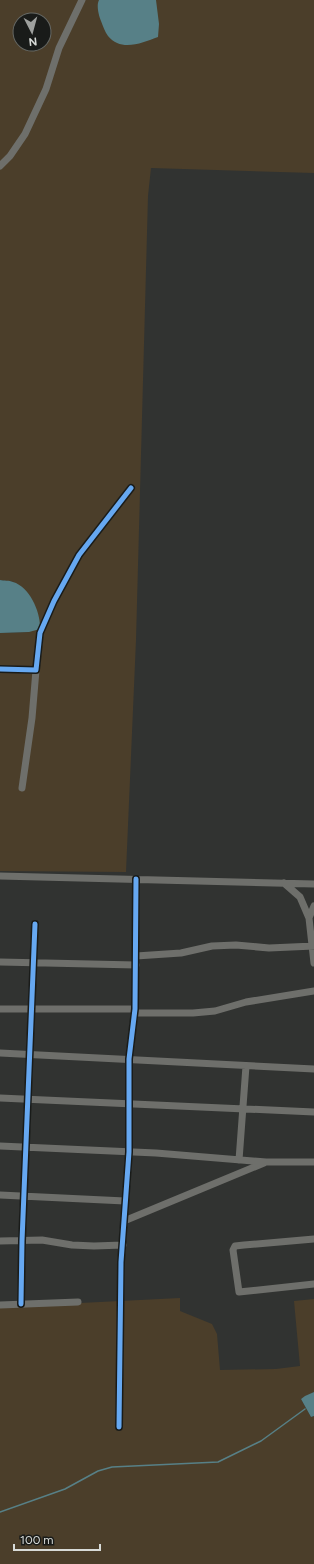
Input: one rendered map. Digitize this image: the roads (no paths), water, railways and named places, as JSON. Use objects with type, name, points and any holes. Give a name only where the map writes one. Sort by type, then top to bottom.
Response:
[{"type":"street","points":[[0,166],[10,156],[25,134],[46,88],[59,48],[82,0]]},
{"type":"street","points":[[22,788],[32,718],[40,633],[54,601],[79,555],[131,488]]},
{"type":"street","points":[[0,669],[36,670]]},
{"type":"street","points":[[0,876],[314,884]]},
{"type":"street","points":[[118,1427],[121,1262],[129,1152],[129,1059],[135,1011],[136,879]]},
{"type":"street","points":[[284,883],[300,897],[309,918],[314,963]]},
{"type":"street","points":[[309,918],[314,906]]},
{"type":"street","points":[[21,1304],[22,1241],[36,924]]},
{"type":"street","points":[[136,956],[181,953],[212,946],[236,945],[269,948],[313,946]]},
{"type":"street","points":[[0,962],[136,965]]},
{"type":"street","points":[[0,1008],[192,1013],[215,1011],[254,1000],[314,991]]},
{"type":"street","points":[[0,1053],[314,1069]]},
{"type":"street","points":[[239,1160],[244,1110],[246,1066]]},
{"type":"street","points":[[0,1098],[314,1112]]},
{"type":"street","points":[[0,1146],[26,1146],[129,1152],[266,1162],[314,1162]]},
{"type":"street","points":[[124,1221],[266,1162]]},
{"type":"street","points":[[0,1195],[125,1201]]},
{"type":"street","points":[[314,1239],[235,1246],[233,1250],[239,1292],[314,1284]]},
{"type":"street","points":[[0,1241],[42,1240],[72,1245],[123,1245]]},
{"type":"street","points":[[0,1305],[78,1302]]},
{"type":"water","points":[[99,0],[156,0],[159,24],[158,37],[132,45],[119,44],[113,41],[108,36],[100,19],[98,8]]},
{"type":"water","points":[[0,580],[11,581],[25,589],[33,601],[39,616],[40,629],[29,632],[0,633]]},
{"type":"water","points":[[314,1392],[314,1416],[311,1417],[301,1399]]},
{"type":"waterway","points":[[0,1512],[65,1489],[98,1471],[112,1467],[218,1462],[261,1441],[305,1409]]}]
